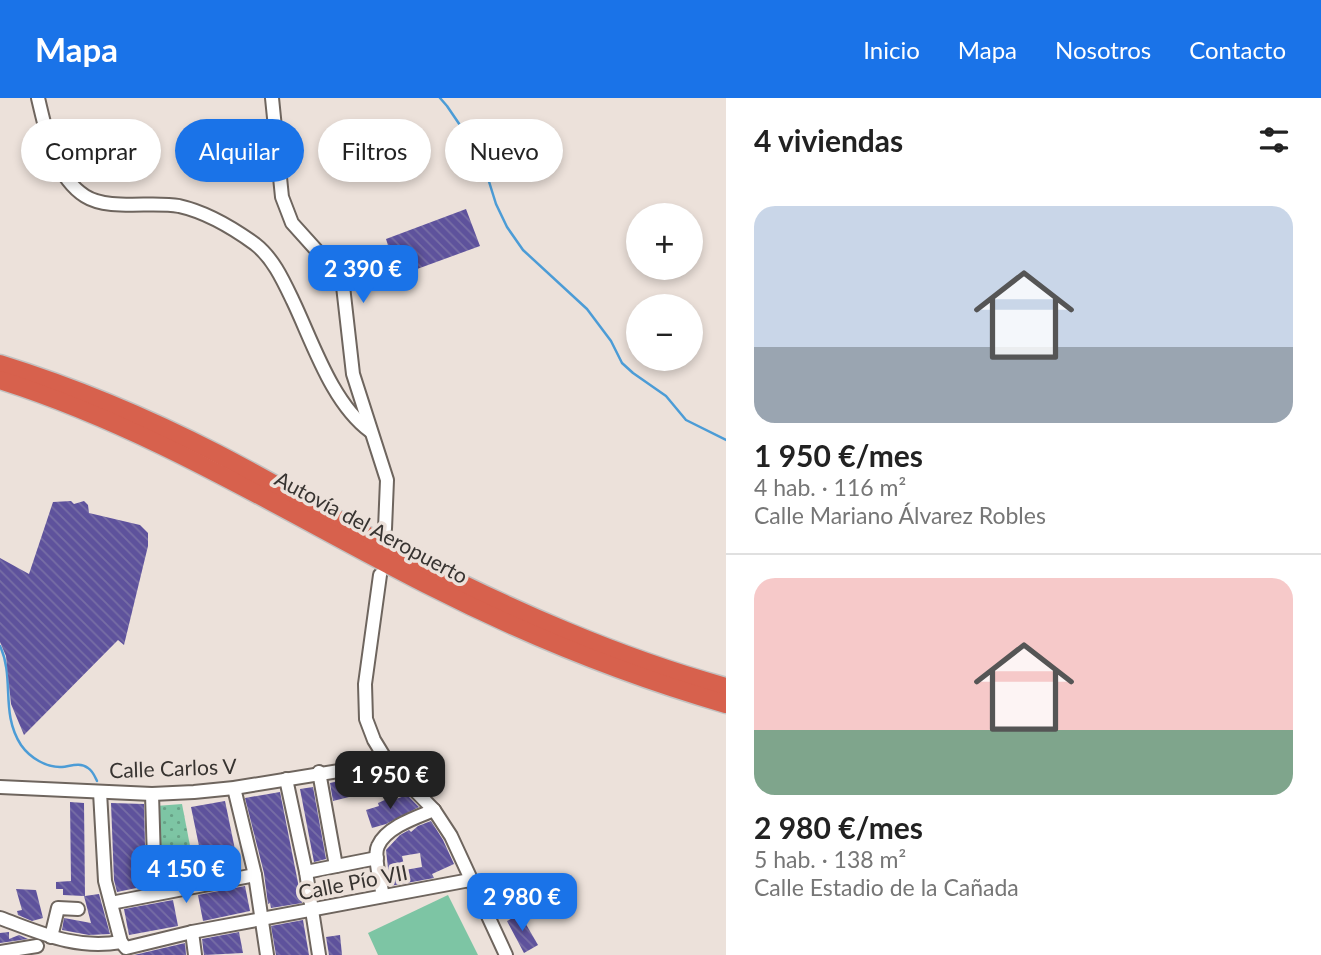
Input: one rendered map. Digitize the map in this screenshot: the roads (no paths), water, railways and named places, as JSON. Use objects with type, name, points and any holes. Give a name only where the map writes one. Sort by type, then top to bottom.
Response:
[{"type":"highway","name":"Autovía del Aeropuerto","points":[[0,364],[89,395],[166,429],[409,558],[532,617],[638,659],[726,687]]},
{"type":"highway","name":"Autovía del Aeropuerto","points":[[0,380],[130,428],[428,585],[538,637],[617,668],[726,704]]},
{"type":"street","points":[[38,98],[43,124],[61,168],[71,183],[85,196],[100,202],[155,204],[190,209],[237,232],[258,246],[280,273],[340,399],[355,420],[370,431]]},
{"type":"street","points":[[272,98],[282,197],[292,223],[328,262],[343,286],[353,374],[387,480],[385,529]]},
{"type":"street","points":[[380,575],[365,684],[366,719],[374,740],[388,763],[434,810],[451,836],[506,955]]},
{"type":"street","name":"Calle Carlos V","points":[[0,787],[152,794],[234,788],[319,772],[388,763]]},
{"type":"street","points":[[319,772],[336,866]]},
{"type":"street","points":[[286,779],[306,872],[319,955]]},
{"type":"street","points":[[234,788],[262,919],[263,954]]},
{"type":"street","points":[[100,792],[103,868],[126,948]]},
{"type":"street","points":[[152,794],[155,894]]},
{"type":"street","points":[[383,896],[377,858],[378,846],[398,824],[434,810]]},
{"type":"street","points":[[306,872],[377,858]]},
{"type":"street","points":[[111,903],[254,875]]},
{"type":"street","name":"Calle Pío VII","points":[[0,918],[42,943],[126,948],[192,932],[470,880]]},
{"type":"street","points":[[0,952],[42,943],[58,908],[78,909]]},
{"type":"street","points":[[192,932],[195,955]]},
{"type":"waterway","points":[[440,98],[481,156],[496,204],[507,227],[523,250],[587,309],[611,341],[622,363],[666,396],[686,420],[726,440]]},
{"type":"waterway","points":[[0,646],[7,670],[11,721],[21,745],[34,758],[51,766],[85,766],[97,781]]}]
